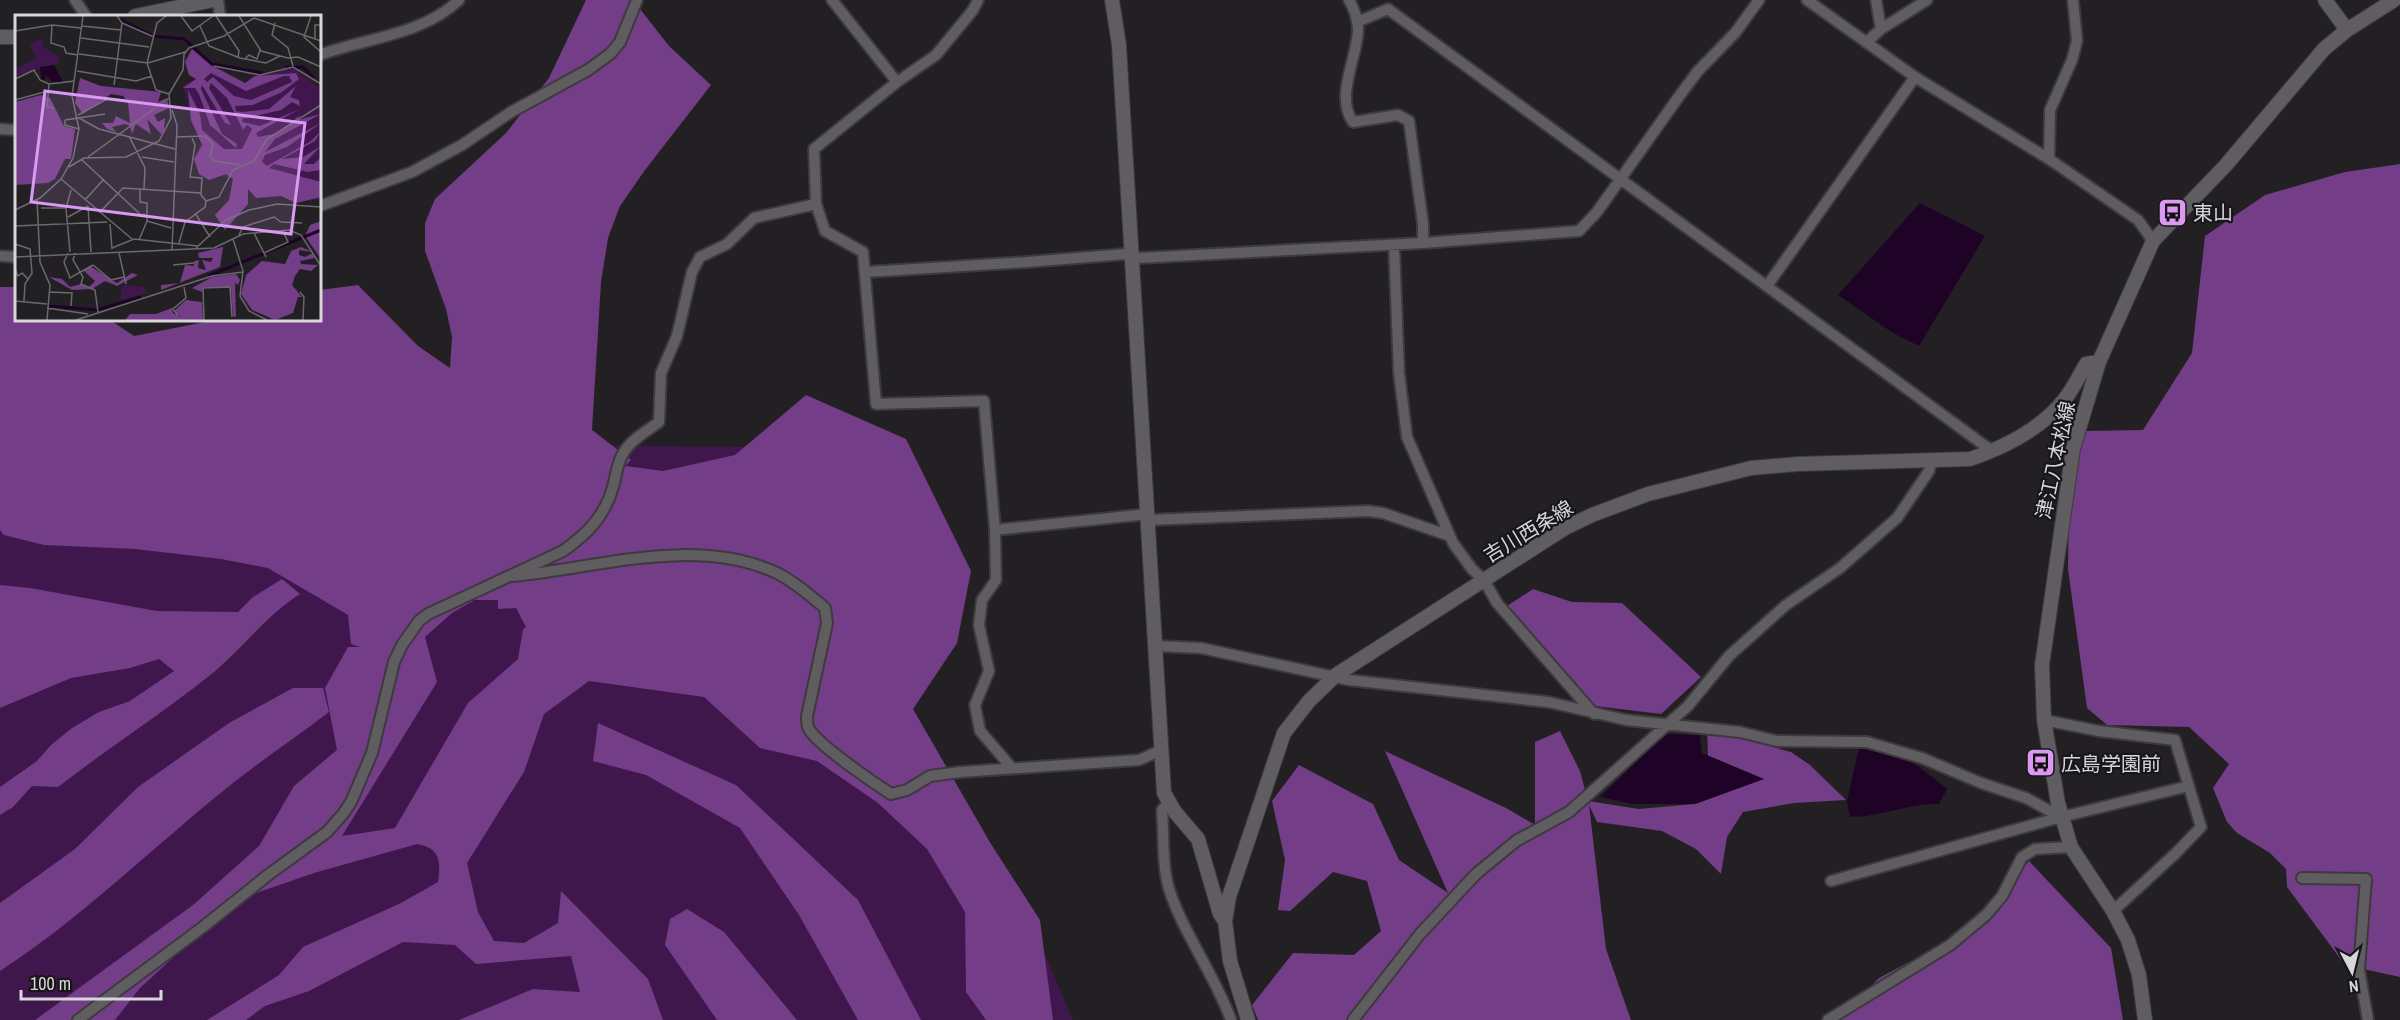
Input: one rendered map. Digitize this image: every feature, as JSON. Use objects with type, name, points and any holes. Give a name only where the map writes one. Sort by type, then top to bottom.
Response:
[{"type":"main road","points":[[140,15],[216,0]]},
{"type":"main road","points":[[1112,0],[1119,45],[1164,793],[1168,802],[1198,839],[1220,914],[1225,921]]},
{"type":"main road","points":[[2325,0],[2347,30]]},
{"type":"main road","name":"津江八本松線","points":[[2145,1020],[2139,975],[2128,940],[2113,911],[2071,847],[2061,817],[2044,720],[2042,665],[2073,449],[2099,362],[2153,241],[2226,165],[2324,49],[2347,30],[2394,0]]},
{"type":"main road","name":"吉川西条線","points":[[1248,1020],[1230,961],[1225,921],[1229,897],[1284,733],[1309,701],[1336,675],[1556,534],[1592,515],[1648,494],[1751,468],[1798,464],[1931,462],[1970,459],[1992,451],[2025,434],[2065,399],[2086,364],[2099,362]]},
{"type":"street","points":[[75,0],[85,15]]},
{"type":"street","points":[[216,0],[220,15]]},
{"type":"street","points":[[321,55],[346,45],[377,39],[427,21],[448,11],[459,0]]},
{"type":"street","points":[[321,206],[412,172],[588,70],[610,54],[620,42],[637,0]]},
{"type":"street","points":[[832,0],[897,82]]},
{"type":"street","points":[[978,0],[973,10],[936,55],[897,82],[814,149],[816,204],[825,231],[863,252],[876,404],[984,401],[995,530],[996,580],[982,600],[979,625],[989,671],[975,705],[980,731],[1012,768]]},
{"type":"street","points":[[1349,0],[1358,30],[1347,77],[1350,118],[1353,122],[1398,115],[1409,121],[1422,214],[1423,243]]},
{"type":"street","points":[[866,272],[1125,254],[1138,258],[1394,245],[1579,231],[1597,212],[1686,87],[1729,40],[1759,0]]},
{"type":"street","points":[[1807,0],[1915,77],[2049,159],[2138,220],[2153,241]]},
{"type":"street","points":[[1876,0],[1881,29]]},
{"type":"street","points":[[1868,42],[1881,29],[1927,0]]},
{"type":"street","points":[[2049,159],[2050,110],[2072,60],[2077,41],[2073,0]]},
{"type":"street","points":[[1357,22],[1388,9],[1992,451]]},
{"type":"street","points":[[1767,286],[1915,77]]},
{"type":"street","points":[[0,129],[15,130]]},
{"type":"street","points":[[78,1020],[327,832],[351,802],[372,753],[388,682],[402,645],[419,621],[428,614],[563,550],[583,536],[602,514],[609,501],[624,450],[659,422],[662,374],[676,336],[692,272],[700,257],[727,244],[754,218],[816,204]]},
{"type":"street","points":[[1394,245],[1399,373],[1407,437],[1450,536],[1472,569],[1484,580],[1497,603],[1594,714]]},
{"type":"street","points":[[0,256],[15,257]]},
{"type":"street","points":[[1353,1020],[1420,934],[1476,874],[1516,841],[1569,812],[1689,706],[1729,656],[1770,619],[1786,605],[1840,568],[1897,518],[1929,471],[1931,462]]},
{"type":"street","points":[[995,530],[1148,517],[1368,511],[1450,536]]},
{"type":"street","points":[[504,577],[642,558],[699,555],[725,558],[779,574],[825,608],[827,623],[807,716],[808,729],[872,782],[891,794],[907,790],[930,776],[1139,760],[1161,750]]},
{"type":"street","points":[[1155,646],[1201,648],[1336,675],[1349,680],[1548,702],[1594,714],[1665,726],[1740,732],[1777,741],[1867,742],[1922,758],[1981,783],[2026,798],[2061,817]]},
{"type":"street","points":[[2044,720],[2175,740],[2201,827],[2113,911]]},
{"type":"street","points":[[1831,881],[2061,817],[2188,786]]},
{"type":"street","points":[[1168,802],[1162,810],[1169,888],[1231,1020]]},
{"type":"street","points":[[1828,1020],[1950,945],[1986,915],[2002,896],[2022,857],[2035,849],[2071,847]]},
{"type":"street","points":[[2302,878],[2366,879],[2359,969],[2368,1020]]},
{"type":"shaded area","points":[[586,0],[633,0],[669,46],[711,85],[620,206],[608,238],[601,282],[592,430],[631,460],[613,478],[626,466],[663,471],[735,455],[806,395],[906,439],[971,571],[957,643],[913,709],[991,844],[1040,920],[1053,1020],[986,1020],[966,992],[965,912],[927,849],[878,803],[817,761],[760,748],[704,697],[589,681],[544,714],[524,772],[467,863],[478,912],[494,941],[524,943],[558,923],[561,891],[648,979],[663,1020],[459,1020],[533,989],[580,992],[571,956],[476,964],[455,945],[403,942],[309,991],[265,1006],[246,1020],[207,1020],[279,975],[303,947],[401,903],[438,882],[439,862],[435,852],[417,844],[314,873],[236,900],[140,988],[115,1020],[35,1020],[193,905],[259,846],[294,786],[337,750],[325,688],[348,647],[360,647],[351,644],[348,615],[268,568],[221,559],[135,549],[44,545],[4,535],[0,530],[0,287],[15,287],[15,321],[112,321],[134,336],[210,321],[321,321],[321,290],[358,285],[418,346],[450,368],[452,337],[446,309],[425,251],[425,223],[435,199],[506,133],[549,78]],"holes":[[[467,595],[475,600],[498,600],[498,609],[516,608],[526,627],[523,629],[518,659],[468,703],[395,828],[342,836],[437,682],[425,637],[452,613],[473,601],[459,600]]]},
{"type":"shaded area","points":[[2400,164],[2400,977],[2345,965],[2287,887],[2286,869],[2270,853],[2237,833],[2227,822],[2213,788],[2229,764],[2189,727],[2107,725],[2087,708],[2068,569],[2069,487],[2084,431],[2143,430],[2192,353],[2205,236],[2265,195],[2345,172]]},
{"type":"shaded area","points":[[1920,203],[1985,236],[1919,346],[1893,333],[1838,295]]},
{"type":"shaded area","points":[[0,344],[369,442],[811,448],[889,740],[1029,917],[1073,1020],[0,1020]]},
{"type":"shaded area","points":[[282,579],[300,594],[264,623],[209,676],[58,787],[32,786],[13,807],[0,815],[0,787],[37,761],[51,745],[72,728],[99,712],[130,701],[174,671],[159,659],[130,668],[71,678],[0,708],[0,585],[30,588],[157,611],[238,612],[253,597]]},
{"type":"shaded area","points":[[1533,589],[1572,602],[1622,603],[1701,677],[1661,714],[1587,705],[1507,606]]},
{"type":"shaded area","points":[[293,688],[323,688],[329,712],[236,781],[86,907],[30,951],[0,971],[0,903],[75,849],[138,787],[229,723]]},
{"type":"shaded area","points":[[598,723],[736,785],[858,900],[921,1020],[858,1020],[799,915],[740,828],[646,775],[593,761]]},
{"type":"shaded area","points":[[1707,729],[1791,752],[1810,765],[1846,800],[1794,803],[1743,812],[1727,837],[1721,874],[1696,849],[1662,831],[1597,822],[1589,805],[1606,949],[1631,1020],[1258,1020],[1252,1005],[1293,953],[1354,955],[1381,931],[1367,881],[1333,872],[1290,911],[1278,910],[1285,860],[1272,801],[1299,765],[1373,804],[1399,860],[1448,893],[1385,751],[1508,809],[1535,825],[1535,742],[1560,731],[1580,771],[1588,801],[1639,809],[1695,804],[1763,779],[1708,756]]},
{"type":"shaded area","points":[[1665,734],[1700,735],[1702,753],[1764,779],[1695,804],[1633,804],[1600,797]]},
{"type":"shaded area","points":[[1859,748],[1909,759],[1947,789],[1939,804],[1850,817],[1847,801]]},
{"type":"shaded area","points":[[2029,861],[2111,948],[2123,1020],[1838,1020],[1879,978],[1954,938]]},
{"type":"shaded area","points":[[687,909],[724,932],[797,1020],[717,1020],[665,945],[670,919]]},
{"type":"place","name":"東山","points":[[2172,212]]},
{"type":"place","name":"広島学園前","points":[[2040,763]]}]
